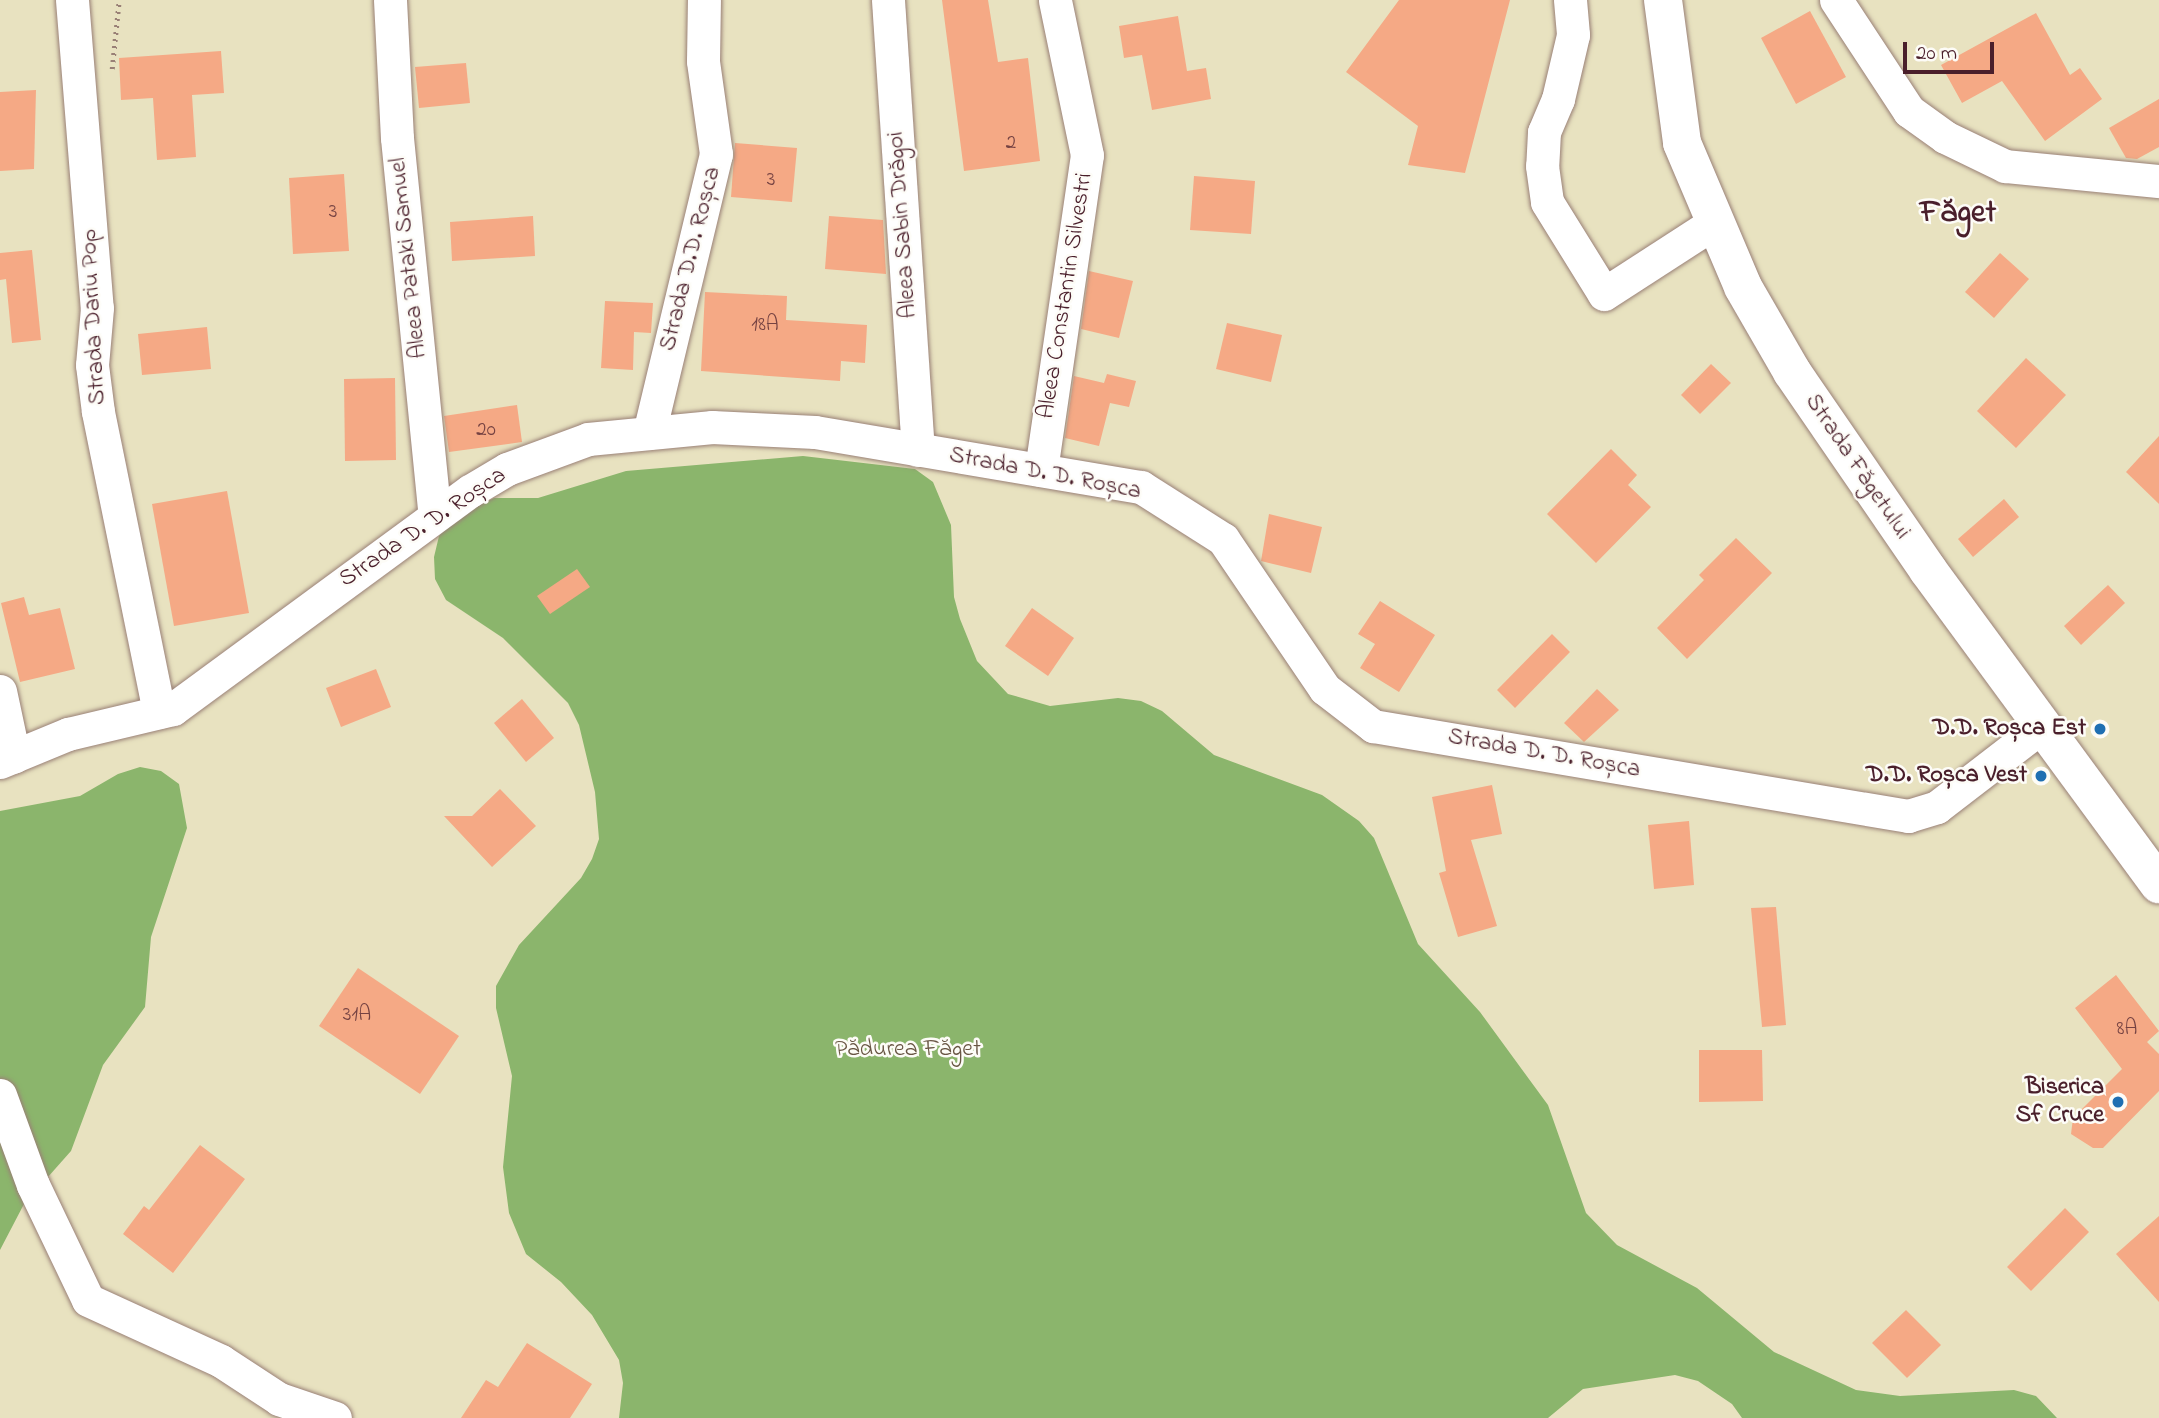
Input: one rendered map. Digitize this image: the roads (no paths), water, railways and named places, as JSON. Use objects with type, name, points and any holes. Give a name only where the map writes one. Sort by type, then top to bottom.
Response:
[{"type":"main road","name":"Strada Făgetului","points":[[1663,0],[1667,56],[1682,143],[1713,224],[1792,372],[1927,570],[2159,884]]},
{"type":"street","name":"Strada Dariu Pop","points":[[72,0],[97,307],[92,365],[98,412],[159,712]]},
{"type":"street","name":"Aleea Pataki Samuel","points":[[390,0],[397,138],[435,516]]},
{"type":"street","name":"Strada D.D. Roșca","points":[[649,433],[716,154],[703,61],[704,0]]},
{"type":"street","name":"Aleea Sabin Drăgoi","points":[[888,0],[918,450]]},
{"type":"street","name":"Aleea Constantin Silvestri","points":[[1041,470],[1087,155],[1055,0]]},
{"type":"street","points":[[1570,0],[1573,35],[1558,99],[1544,132],[1542,166],[1547,202],[1604,294],[1713,224]]},
{"type":"street","points":[[1836,0],[1909,111],[1945,137],[2005,166],[2159,181]]},
{"type":"street","name":"Strada D. D. Roșca","points":[[7,759],[68,734],[173,709],[435,516],[507,469],[588,439],[712,427],[815,432],[1141,487],[1223,539],[1325,689],[1373,726],[1908,816],[1937,807],[2042,726]]},
{"type":"street","points":[[0,691],[7,759]]},
{"type":"street","points":[[0,1095],[33,1185],[88,1300],[221,1361],[279,1399],[335,1418]]},
{"type":"place","name":"D.D. Roșca Est","points":[[2100,729]]},
{"type":"place","name":"D.D. Roșca Vest","points":[[2041,776]]},
{"type":"place","name":"Biserica Sf Cruce","points":[[2118,1102]]},
{"type":"district","name":"Făget","points":[[1958,214]]},
{"type":"park label","name":"Pădurea Făget","points":[[908,1050]]}]
